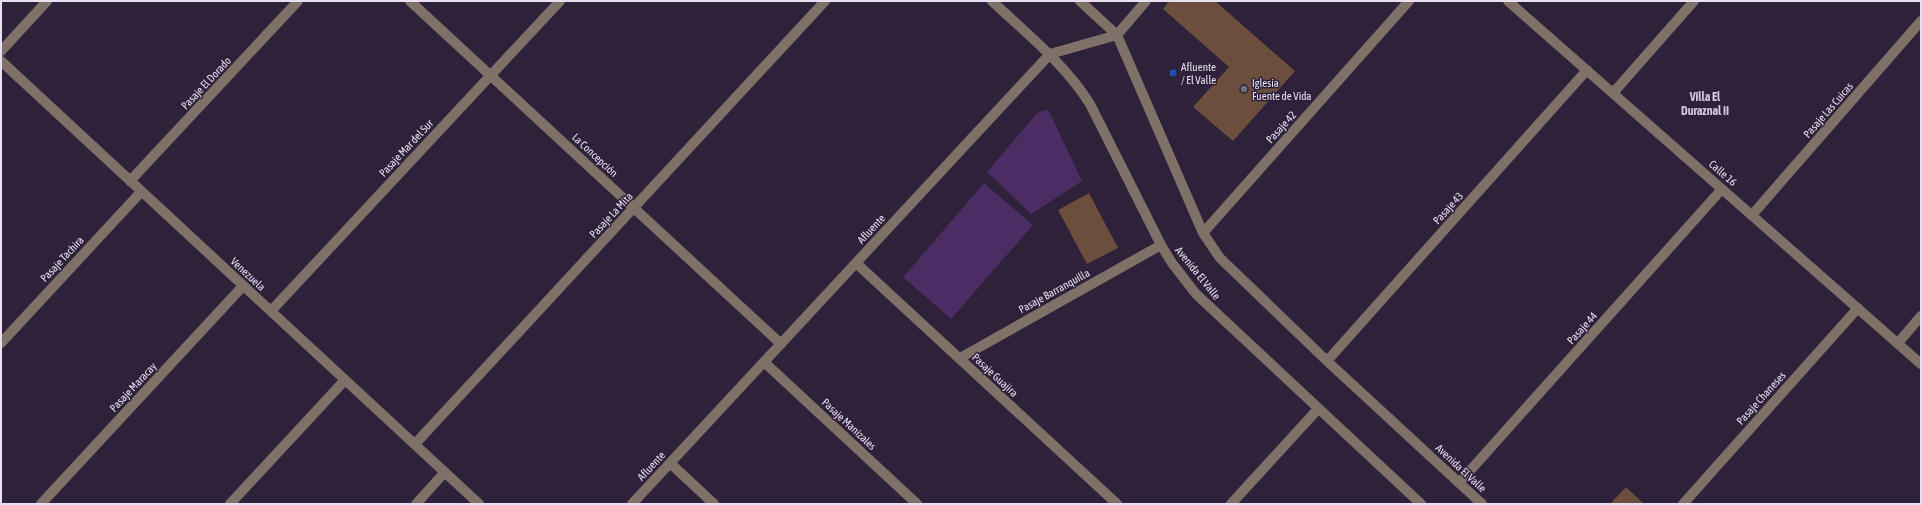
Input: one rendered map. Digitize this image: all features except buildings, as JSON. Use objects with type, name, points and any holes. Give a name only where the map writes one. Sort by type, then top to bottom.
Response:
[{"type":"street","points":[[1,51],[47,1]]},
{"type":"street","name":"Pasaje El Dorado","points":[[130,181],[298,1]]},
{"type":"street","name":"La Concepción","points":[[410,1],[781,344]]},
{"type":"street","name":"Pasaje Mar del Sur","points":[[271,311],[560,1]]},
{"type":"street","name":"Pasaje La Mita","points":[[415,444],[825,1]]},
{"type":"street","name":"Avenida El Valle","points":[[992,1],[1065,69],[1090,104],[1161,245],[1184,279],[1210,308],[1420,504]]},
{"type":"street","name":"Avenida El Valle","points":[[1080,1],[1117,34],[1203,233],[1220,258],[1326,361],[1482,504]]},
{"type":"street","points":[[1050,54],[1117,34],[1146,1]]},
{"type":"street","name":"Pasaje 42","points":[[1203,233],[1409,1]]},
{"type":"street","name":"Calle 16","points":[[1508,1],[1921,364]]},
{"type":"street","points":[[1613,93],[1694,1]]},
{"type":"street","name":"Pasaje Las Cuicas","points":[[1752,215],[1921,21]]},
{"type":"street","name":"Afluente","points":[[632,504],[1050,54]]},
{"type":"street","name":"Venezuela","points":[[1,61],[479,504]]},
{"type":"street","name":"Pasaje 43","points":[[1326,361],[1587,70]]},
{"type":"street","name":"Pasaje 44","points":[[1459,483],[1722,189]]},
{"type":"street","name":"Pasaje Tachira","points":[[1,343],[141,192]]},
{"type":"street","name":"Pasaje Barranquilla","points":[[960,358],[1161,245]]},
{"type":"street","name":"Pasaje Guajira","points":[[856,262],[1117,504]]},
{"type":"street","name":"Pasaje Maracay","points":[[41,504],[243,286]]},
{"type":"street","name":"Pasaje Chaneses","points":[[1683,504],[1858,308]]},
{"type":"street","points":[[1898,343],[1921,316]]},
{"type":"street","name":"Pasaje Manizales","points":[[764,362],[917,504]]},
{"type":"street","points":[[230,504],[345,380]]},
{"type":"street","points":[[1230,504],[1318,409]]},
{"type":"street","points":[[670,463],[714,504]]},
{"type":"street","points":[[416,504],[445,472]]},
{"type":"shaded area","points":[[1048,109],[1082,181],[1031,214],[987,172],[1037,113]]},
{"type":"shaded area","points":[[984,183],[1033,225],[951,319],[903,277]]},
{"type":"place","name":"Afluente / El Valle","points":[[1173,73]]},
{"type":"place","name":"Iglesia Fuente de Vida","points":[[1244,89]]},
{"type":"district","name":"Villa El Duraznal II","points":[[1705,104]]}]
